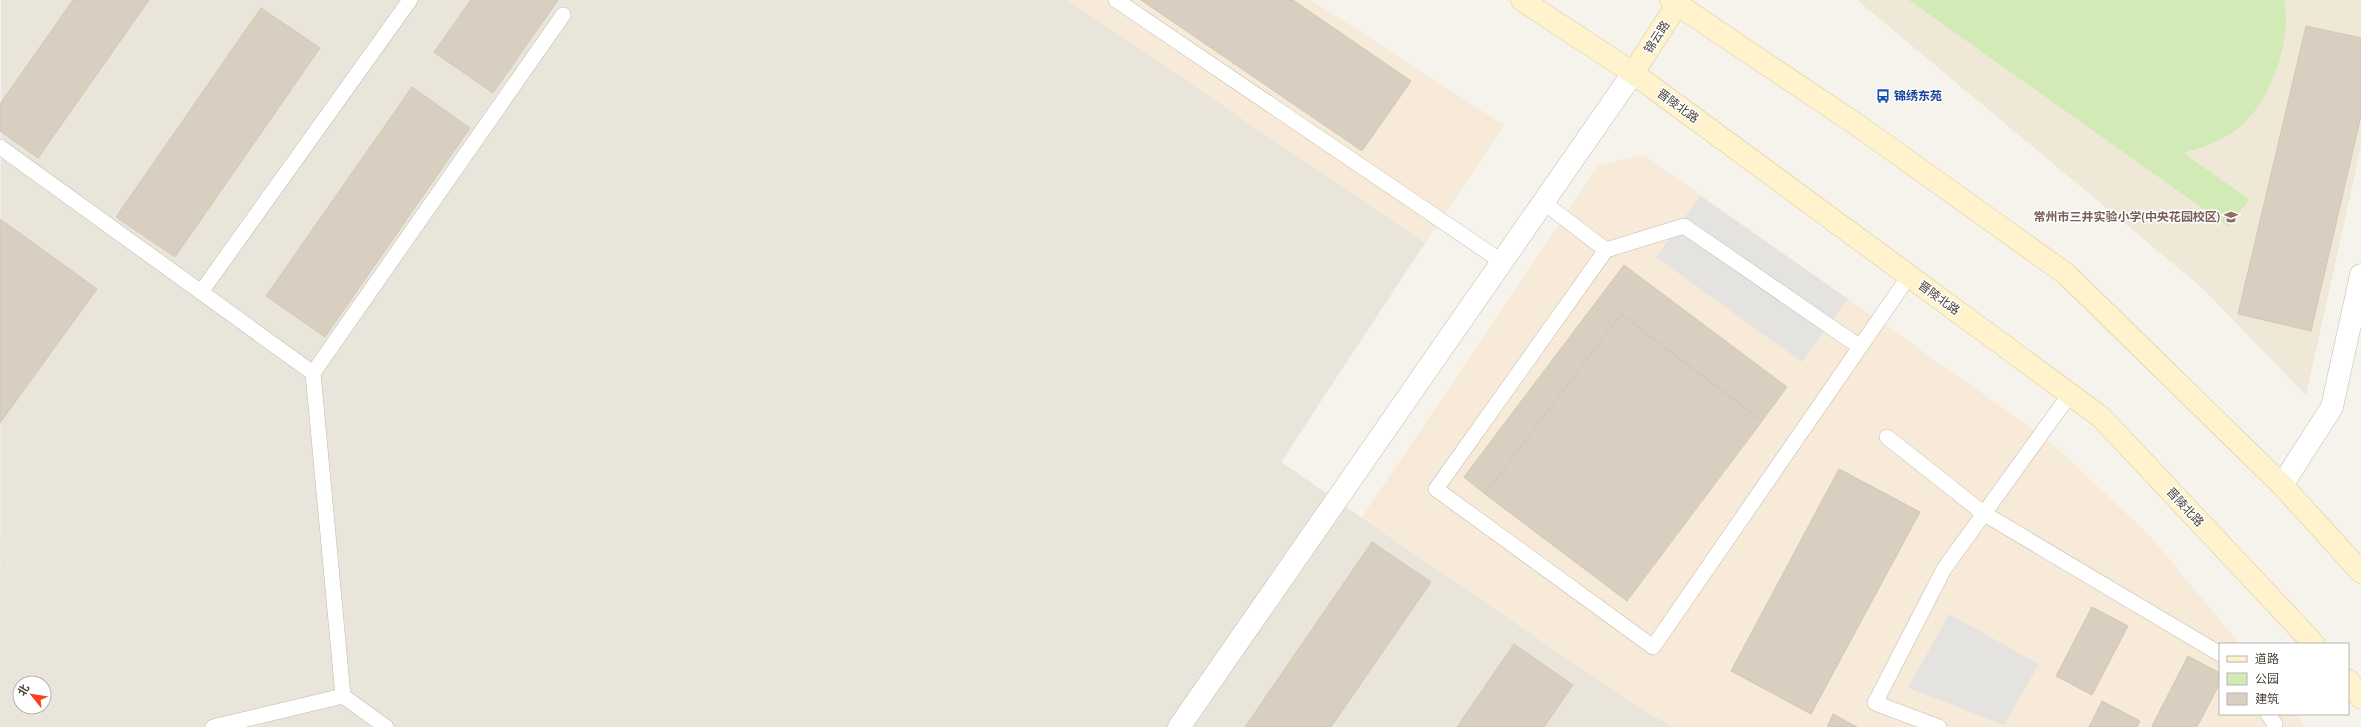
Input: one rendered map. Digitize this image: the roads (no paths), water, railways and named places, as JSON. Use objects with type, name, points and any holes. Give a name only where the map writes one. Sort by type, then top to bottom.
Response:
[{"type":"main road","name":"晋陵北路","points":[[1522,0],[1633,73],[2101,417],[2313,643]]},
{"type":"main road","name":"锦云路","points":[[1633,73],[1676,2]]},
{"type":"main road","points":[[1676,2],[1863,129],[2066,274],[2282,485],[2361,572]]},
{"type":"main road","points":[[2349,681],[2361,698]]},
{"type":"street","points":[[1179,727],[1633,73]]},
{"type":"street","points":[[2282,485],[2332,407],[2361,275]]},
{"type":"lane","points":[[200,292],[410,0]]},
{"type":"lane","points":[[1116,0],[1501,262]]},
{"type":"lane","points":[[386,727],[343,696],[313,373],[564,15]]},
{"type":"lane","points":[[0,147],[313,373]]},
{"type":"lane","points":[[1543,202],[1606,250]]},
{"type":"lane","points":[[1860,347],[1684,226],[1606,250],[1436,489],[1653,647],[1909,276]]},
{"type":"lane","points":[[1939,727],[1875,703],[1944,570],[2070,394]]},
{"type":"lane","points":[[1887,437],[1983,514],[2219,653]]},
{"type":"lane","points":[[213,727],[343,696]]},
{"type":"lane","points":[[2269,715],[2274,724],[2274,727]]},
{"type":"place","name":"锦绣东苑","points":[[1883,96]]},
{"type":"place","name":"常州市三井实验小学(中央花园校区)","points":[[2231,217]]}]
